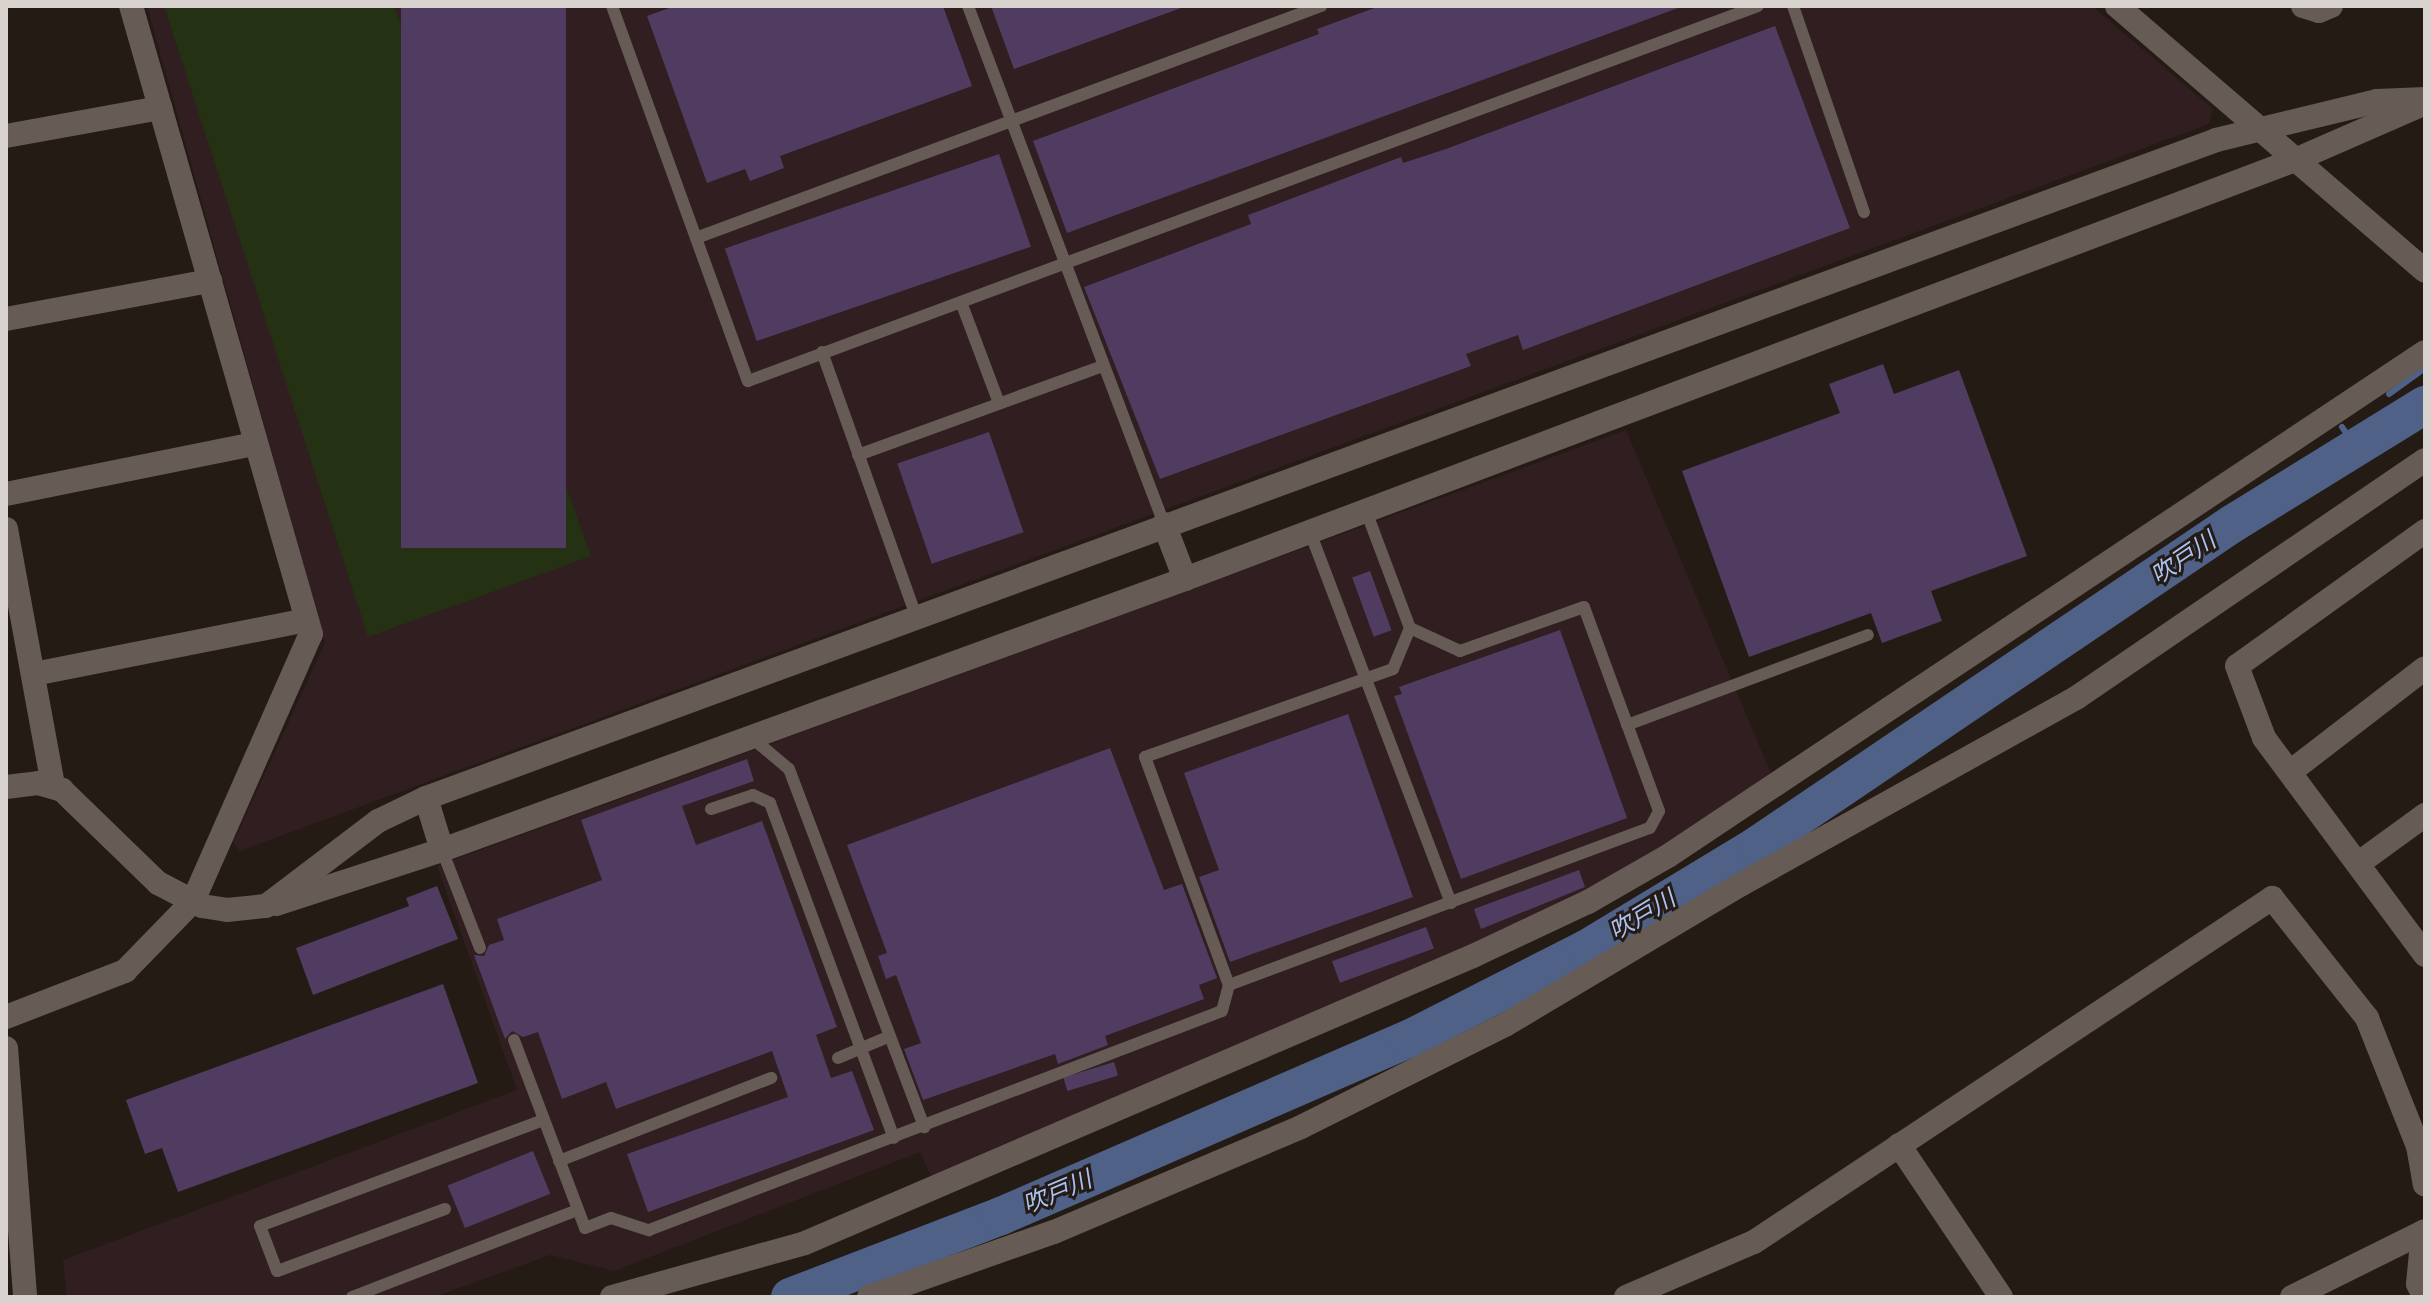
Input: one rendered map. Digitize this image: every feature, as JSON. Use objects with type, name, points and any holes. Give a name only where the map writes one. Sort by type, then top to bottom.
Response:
[{"type":"street","points":[[6,1017],[125,971],[143,959],[193,901],[308,646],[307,620],[254,444],[131,6]]},
{"type":"street","points":[[2117,6],[2425,271]]},
{"type":"street","points":[[2303,6],[2319,11],[2331,6]]},
{"type":"street","points":[[266,906],[378,821],[426,798],[1164,524],[2259,127],[2377,101],[2425,101]]},
{"type":"street","points":[[6,529],[53,785],[158,883],[193,901],[227,910],[266,906],[442,850],[1185,579],[2295,160],[2425,101]]},
{"type":"street","points":[[6,136],[160,108]]},
{"type":"street","points":[[6,319],[210,281]]},
{"type":"street","points":[[612,1297],[805,1243],[1315,1025],[1588,902],[1668,856],[2425,352]]},
{"type":"street","points":[[6,494],[254,444]]},
{"type":"street","points":[[869,1297],[1054,1232],[1301,1127],[1505,1025],[1740,885],[2076,698],[2425,460]]},
{"type":"street","points":[[1164,524],[1185,579]]},
{"type":"street","points":[[2425,531],[2237,666],[2264,738],[2425,955]]},
{"type":"street","points":[[34,674],[307,620]]},
{"type":"street","points":[[2290,772],[2425,668]]},
{"type":"street","points":[[6,787],[53,785]]},
{"type":"street","points":[[426,798],[442,850]]},
{"type":"street","points":[[2359,863],[2425,815]]},
{"type":"street","points":[[1626,1297],[1754,1242],[2272,898],[2367,1018],[2418,1146],[2425,1184]]},
{"type":"street","points":[[6,1048],[25,1297]]},
{"type":"street","points":[[1899,1145],[2001,1297]]},
{"type":"street","points":[[2424,1231],[2418,1284],[2425,1297]]},
{"type":"street","points":[[2292,1297],[2424,1231]]},
{"type":"lane","points":[[612,6],[748,381],[1758,6]]},
{"type":"lane","points":[[968,6],[1164,524]]},
{"type":"lane","points":[[696,238],[1321,6]]},
{"type":"lane","points":[[1793,6],[1864,212]]},
{"type":"lane","points":[[961,302],[999,403]]},
{"type":"lane","points":[[822,352],[916,616]]},
{"type":"lane","points":[[858,455],[1102,366]]},
{"type":"lane","points":[[514,1040],[585,1228],[611,1218],[649,1230],[1222,1011],[1229,985],[1145,757],[1393,669],[1410,628],[1366,511]]},
{"type":"lane","points":[[1310,532],[1451,903]]},
{"type":"lane","points":[[1229,985],[1650,828],[1659,811],[1584,607],[1460,651],[1410,628]]},
{"type":"lane","points":[[1627,725],[1868,635]]},
{"type":"lane","points":[[752,738],[789,769],[924,1127]]},
{"type":"lane","points":[[711,809],[753,795],[770,803],[858,1048],[894,1138]]},
{"type":"lane","points":[[442,850],[480,948]]},
{"type":"lane","points":[[838,1058],[888,1037]]},
{"type":"lane","points":[[559,1161],[771,1078]]},
{"type":"lane","points":[[445,1209],[277,1271],[260,1226],[544,1120]]},
{"type":"lane","points":[[352,1297],[577,1210]]},
{"type":"shaded area","points":[[147,6],[2092,6],[2213,109],[2209,124],[240,851],[233,843],[325,643]]},
{"type":"shaded area","points":[[1626,430],[1772,776],[1580,897],[933,1181],[920,1152],[614,1271],[550,1255],[434,1297],[67,1297],[63,1260],[517,1090],[437,866]]},
{"type":"green space","points":[[164,6],[394,6],[591,556],[368,637]]},
{"type":"building","points":[[401,6],[566,6],[566,548],[401,548]]},
{"type":"building","points":[[675,6],[943,6],[972,86],[780,156],[784,168],[750,181],[745,169],[707,183],[647,16]]},
{"type":"building","points":[[991,6],[1181,6],[1181,8],[1014,69]]},
{"type":"building","points":[[1380,6],[1678,8],[1067,233],[1033,141],[1319,34],[1317,29]]},
{"type":"building","points":[[1775,26],[1850,228],[1523,350],[1518,335],[1466,354],[1471,366],[1160,479],[1084,287],[1251,224],[1248,215],[1401,157],[1403,163],[1446,149]]},
{"type":"building","points":[[999,154],[1031,247],[757,341],[725,248]]},
{"type":"building","points":[[1883,364],[1894,394],[1959,370],[2027,556],[1931,591],[1942,621],[1882,643],[1871,613],[1749,657],[1682,471],[1840,413],[1829,384]]},
{"type":"building","points":[[989,432],[1024,532],[932,564],[897,464]]},
{"type":"building","points":[[1370,571],[1392,630],[1374,637],[1352,577]]},
{"type":"building","points":[[1560,630],[1627,818],[1461,879],[1394,696],[1402,694],[1399,687]]},
{"type":"building","points":[[1348,714],[1413,897],[1230,962],[1199,877],[1219,870],[1184,773]]},
{"type":"building","points":[[1110,748],[1164,890],[1182,884],[1217,978],[1199,985],[1204,999],[1105,1036],[1108,1045],[1058,1064],[1055,1054],[923,1100],[904,1049],[921,1043],[896,975],[886,979],[878,956],[887,953],[847,845]]},
{"type":"building","points":[[747,759],[754,781],[682,806],[696,845],[762,821],[837,1027],[816,1035],[831,1078],[852,1071],[874,1130],[648,1212],[627,1154],[788,1097],[772,1051],[616,1109],[606,1082],[562,1099],[538,1032],[523,1037],[512,1031],[505,1039],[474,955],[484,956],[489,945],[504,940],[497,919],[602,880],[581,820]]},
{"type":"building","points":[[1579,870],[1585,887],[1481,929],[1474,909]]},
{"type":"building","points":[[437,886],[458,939],[313,995],[296,948],[409,906],[406,898]]},
{"type":"building","points":[[1426,927],[1434,949],[1340,983],[1332,961]]},
{"type":"building","points":[[443,984],[478,1083],[178,1192],[162,1148],[145,1154],[126,1100]]},
{"type":"building","points":[[1114,1062],[1118,1075],[1067,1091],[1063,1077]]},
{"type":"building","points":[[533,1151],[550,1194],[465,1228],[448,1185]]},
{"type":"waterway","points":[[2389,394],[2425,368]]},
{"type":"waterway","name":"吹戸川","points":[[790,1297],[1001,1216],[1409,1039],[1586,949],[1756,846],[2232,524],[2425,405]]},
{"type":"waterway","points":[[2342,427],[2356,447]]}]
